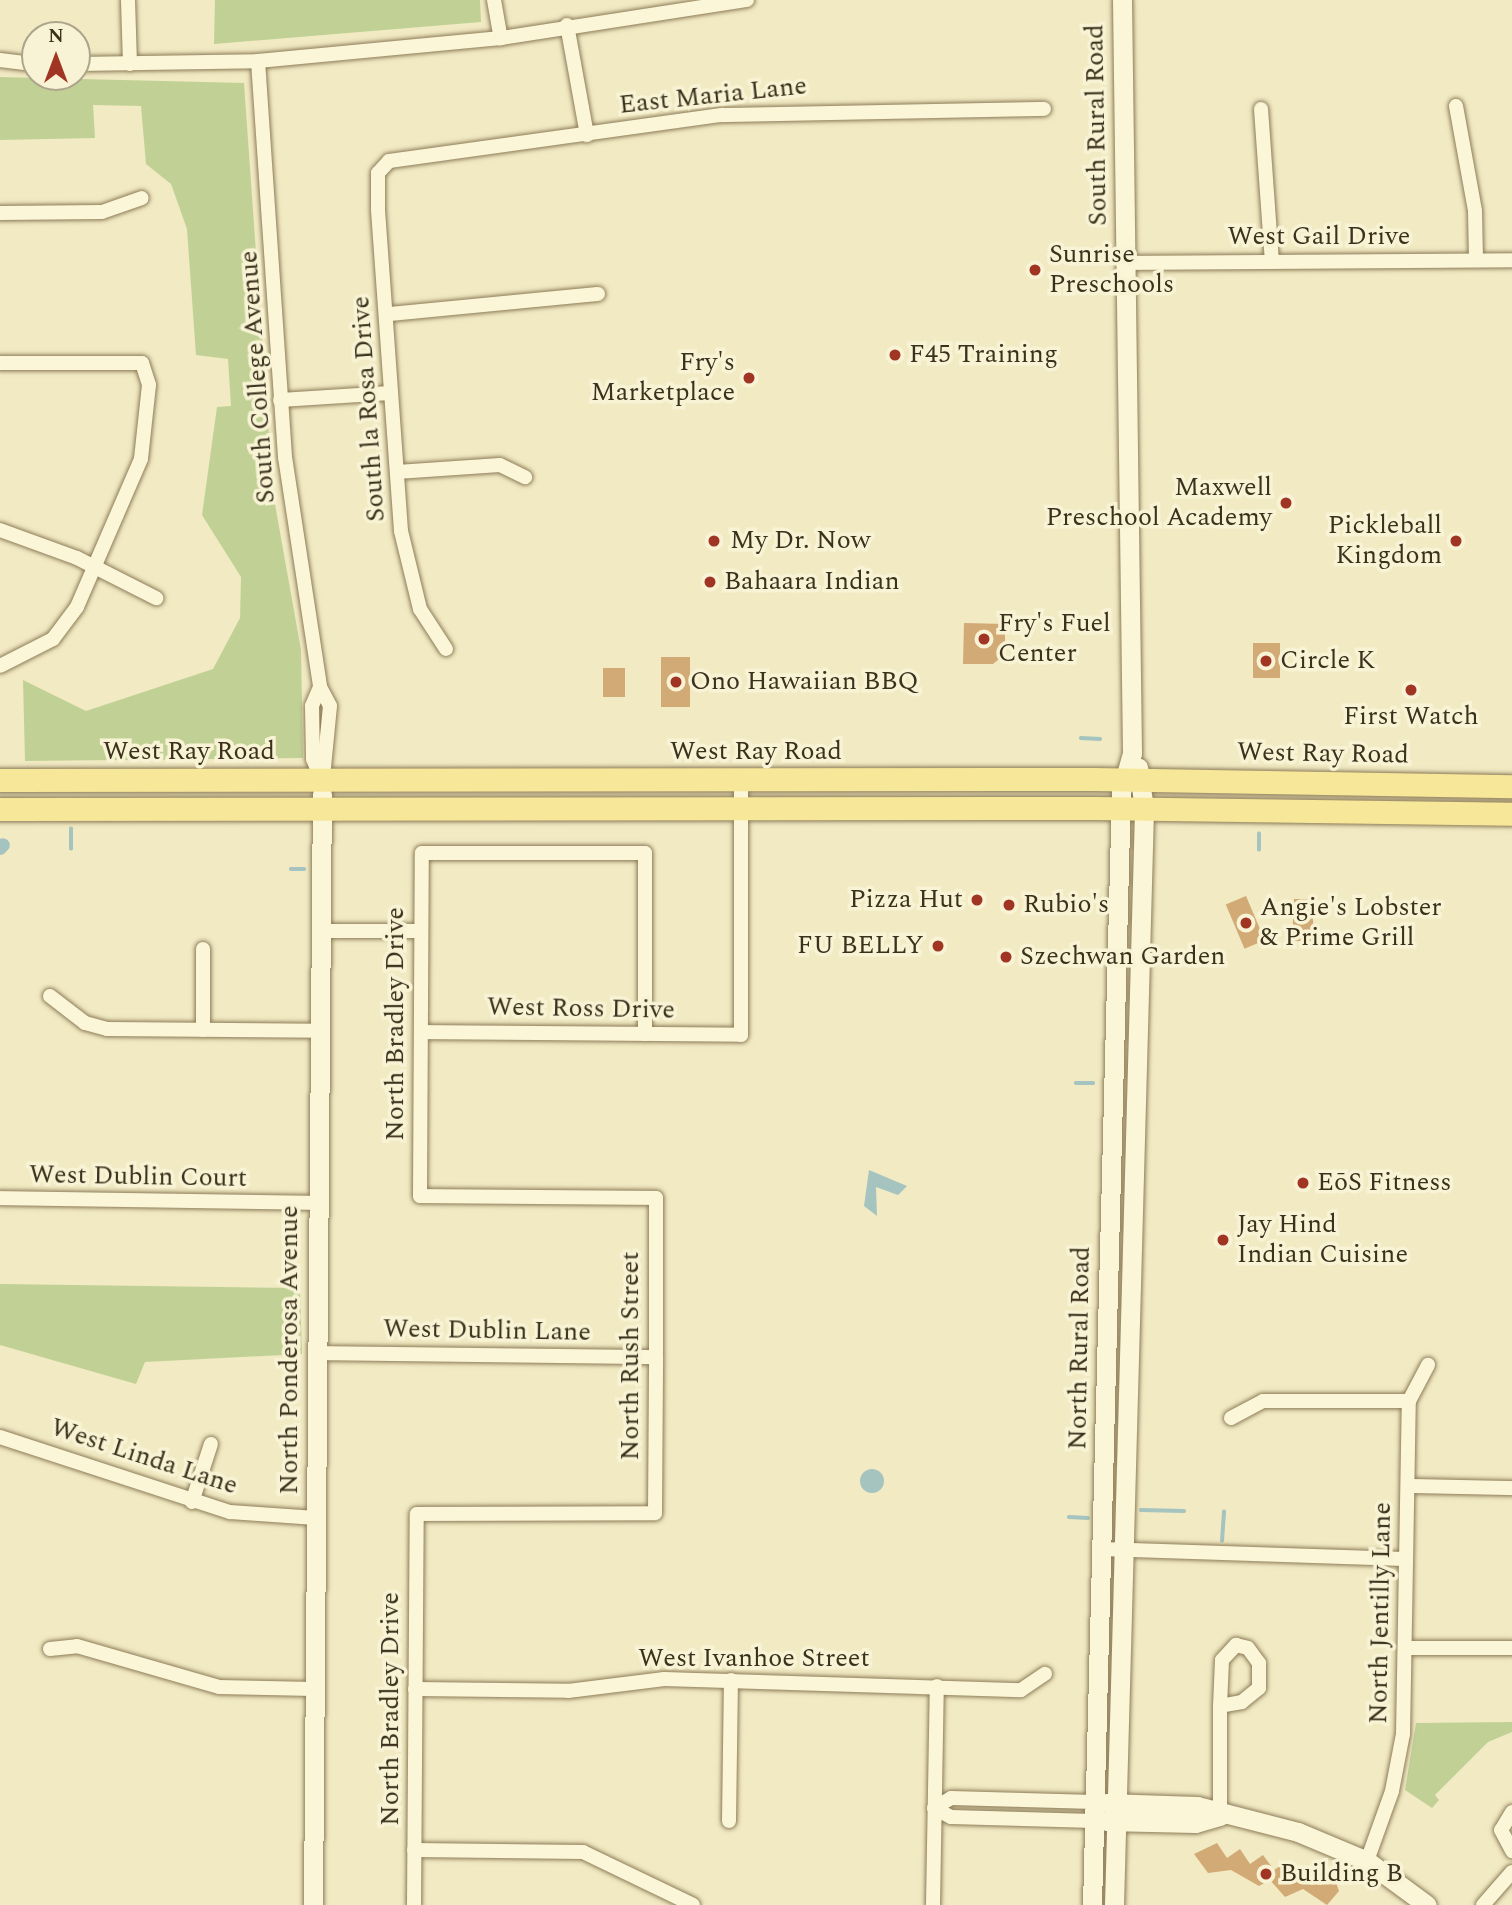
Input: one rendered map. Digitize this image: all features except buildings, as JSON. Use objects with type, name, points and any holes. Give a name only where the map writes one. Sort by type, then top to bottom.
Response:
[{"type":"main road","name":"South Rural Road","points":[[1122,0],[1132,793]]},
{"type":"main road","name":"West Ray Road","points":[[0,780],[322,795],[743,808],[1132,793],[1512,786]]},
{"type":"main road","name":"West Ray Road","points":[[0,809],[741,780],[1132,793],[1512,814]]},
{"type":"main road","name":"North Rural Road","points":[[1092,1905],[1101,1549],[1132,793]]},
{"type":"main road","name":"North Rural Road","points":[[1114,1905],[1124,1550],[1132,793]]},
{"type":"main road","name":"North Ponderosa Avenue","points":[[313,1905],[322,795]]},
{"type":"main road","points":[[1094,1812],[1197,1806],[1220,1816],[1298,1832],[1367,1861],[1427,1905]]},
{"type":"street","points":[[128,0],[130,64]]},
{"type":"street","points":[[495,0],[500,38]]},
{"type":"street","points":[[91,64],[258,61],[500,38],[567,25],[747,0]]},
{"type":"street","points":[[567,25],[587,135]]},
{"type":"street","points":[[0,60],[21,62]]},
{"type":"street","name":"South College Avenue","points":[[258,61],[280,400],[320,687],[312,706],[313,745],[322,795]]},
{"type":"street","points":[[1456,106],[1475,211],[1476,260]]},
{"type":"street","name":"East Maria Lane","points":[[389,161],[722,115],[1044,109]]},
{"type":"street","points":[[1261,109],[1272,262]]},
{"type":"street","name":"South la Rosa Drive","points":[[389,161],[378,173],[378,209],[389,314],[391,393],[401,531],[420,609],[446,649]]},
{"type":"street","points":[[0,213],[102,212],[142,198]]},
{"type":"street","name":"West Gail Drive","points":[[1125,263],[1512,260]]},
{"type":"street","points":[[389,314],[598,294]]},
{"type":"street","points":[[0,363],[142,363],[149,385],[141,459],[77,607],[52,639],[0,666]]},
{"type":"street","points":[[280,400],[391,393]]},
{"type":"street","points":[[397,472],[500,465],[525,477]]},
{"type":"street","points":[[0,530],[94,565],[156,598]]},
{"type":"street","points":[[741,780],[743,808]]},
{"type":"street","name":"West Ross Drive","points":[[421,1032],[741,1035],[743,808]]},
{"type":"street","name":"North Bradley Drive","points":[[645,1034],[645,853],[422,853],[420,1196],[656,1198]]},
{"type":"street","points":[[321,931],[421,931]]},
{"type":"street","points":[[203,949],[203,1030]]},
{"type":"street","points":[[50,996],[85,1023],[107,1029],[320,1031]]},
{"type":"street","name":"West Dublin Court","points":[[0,1198],[317,1203]]},
{"type":"street","name":"North Rush Street","points":[[417,1514],[655,1514],[656,1198]]},
{"type":"street","name":"West Dublin Lane","points":[[317,1353],[656,1357]]},
{"type":"street","name":"North Jentilly Lane","points":[[1367,1861],[1392,1791],[1403,1734],[1409,1401],[1428,1365]]},
{"type":"street","points":[[1231,1418],[1263,1401],[1409,1401]]},
{"type":"street","name":"West Linda Lane","points":[[0,1437],[192,1502],[250,1516],[316,1518]]},
{"type":"street","points":[[192,1502],[211,1444]]},
{"type":"street","points":[[1408,1486],[1512,1488]]},
{"type":"street","name":"North Bradley Drive","points":[[414,1905],[417,1514]]},
{"type":"street","points":[[1101,1549],[1405,1559]]},
{"type":"street","points":[[50,1649],[78,1646],[219,1687],[313,1689]]},
{"type":"street","points":[[1406,1648],[1512,1648]]},
{"type":"street","name":"West Ivanhoe Street","points":[[415,1689],[556,1692],[648,1680],[1021,1689],[1045,1674]]},
{"type":"street","points":[[729,1821],[732,1680]]},
{"type":"street","points":[[933,1905],[937,1686]]},
{"type":"street","points":[[1220,1706],[1220,1816]]},
{"type":"street","points":[[934,1808],[951,1798],[1094,1812]]},
{"type":"street","points":[[1512,1812],[1501,1830],[1512,1851]]},
{"type":"street","points":[[414,1850],[583,1852],[693,1905]]},
{"type":"street","points":[[1483,1905],[1512,1872]]},
{"type":"green space","points":[[215,0],[480,0],[481,22],[214,44]]},
{"type":"green space","points":[[0,77],[21,78],[21,91],[91,91],[91,79],[244,83],[273,493],[301,650],[303,758],[25,761],[23,680],[86,711],[213,669],[240,618],[241,577],[202,515],[217,407],[231,406],[228,359],[196,355],[187,229],[171,184],[146,164],[141,106],[93,105],[95,138],[0,140]]},
{"type":"green space","points":[[0,1284],[300,1288],[302,1354],[145,1362],[136,1384],[0,1345]]},
{"type":"green space","points":[[1512,1722],[1512,1732],[1488,1742],[1435,1795],[1439,1800],[1432,1808],[1405,1790],[1416,1723]]},
{"type":"water","points":[[869,1170],[907,1186],[898,1195],[876,1187],[877,1216],[864,1206]]},
{"type":"water","points":[[872,1469],[881,1472],[884,1481],[881,1490],[872,1493],[863,1490],[860,1481],[863,1472]]},
{"type":"waterway","points":[[1081,738],[1100,739]]},
{"type":"waterway","points":[[71,829],[71,849]]},
{"type":"waterway","points":[[1259,834],[1259,850]]},
{"type":"waterway","points":[[0,848],[3,845]]},
{"type":"waterway","points":[[291,869],[304,869]]},
{"type":"waterway","points":[[1076,1083],[1093,1083]]},
{"type":"waterway","points":[[1141,1510],[1184,1511]]},
{"type":"waterway","points":[[1222,1541],[1224,1512]]},
{"type":"waterway","points":[[1069,1517],[1088,1518]]},
{"type":"place","name":"Sunrise Preschools","points":[[1035,270]]},
{"type":"place","name":"F45 Training","points":[[895,355]]},
{"type":"place","name":"Fry's Marketplace","points":[[749,378]]},
{"type":"place","name":"Maxwell Preschool Academy","points":[[1286,503]]},
{"type":"place","name":"My Dr. Now","points":[[714,541]]},
{"type":"place","name":"Pickleball Kingdom","points":[[1456,541]]},
{"type":"place","name":"Bahaara Indian","points":[[710,582]]},
{"type":"place","name":"Fry's Fuel Center","points":[[984,639]]},
{"type":"place","name":"Circle K","points":[[1266,661]]},
{"type":"place","name":"Ono Hawaiian BBQ","points":[[676,682]]},
{"type":"place","name":"First Watch","points":[[1411,690]]},
{"type":"place","name":"Pizza Hut","points":[[977,900]]},
{"type":"place","name":"Rubio's","points":[[1009,905]]},
{"type":"place","name":"Angie's Lobster & Prime Grill","points":[[1246,923]]},
{"type":"place","name":"FU BELLY","points":[[938,946]]},
{"type":"place","name":"Szechwan Garden","points":[[1006,957]]},
{"type":"place","name":"EōS Fitness","points":[[1303,1183]]},
{"type":"place","name":"Jay Hind Indian Cuisine","points":[[1223,1240]]},
{"type":"place","name":"Building B","points":[[1266,1874]]}]
